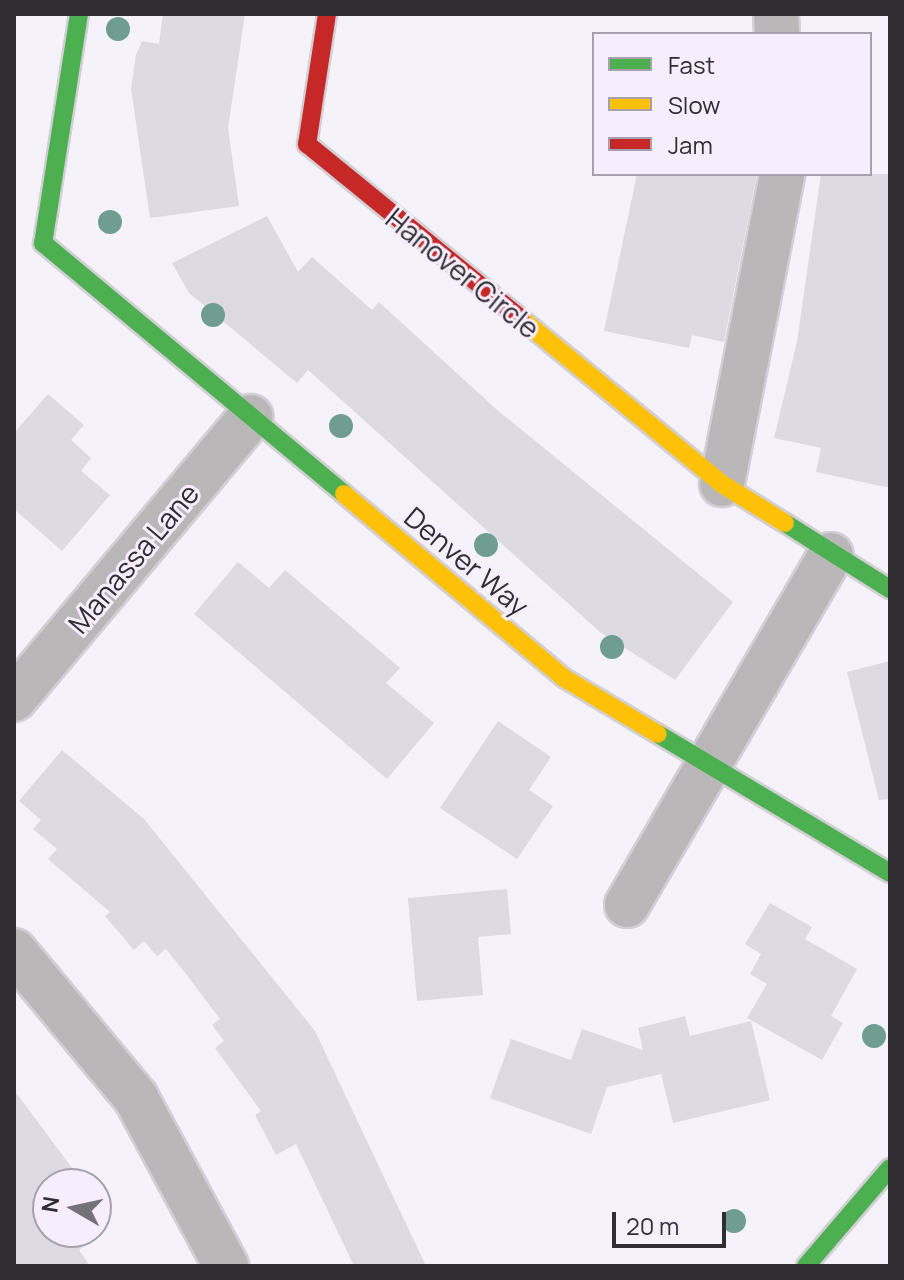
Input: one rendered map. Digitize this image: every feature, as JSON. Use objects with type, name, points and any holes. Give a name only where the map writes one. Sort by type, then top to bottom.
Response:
[{"type":"street","name":"Denver Way","points":[[79,14],[43,243],[564,678],[708,767],[890,873]]},
{"type":"street","name":"Hanover Circle","points":[[327,14],[307,144],[722,484],[831,555],[890,589]]},
{"type":"street","points":[[722,484],[782,176]]},
{"type":"street","name":"Manassa Lane","points":[[14,699],[251,417]]},
{"type":"street","points":[[627,905],[831,555]]},
{"type":"street","points":[[14,951],[136,1098],[226,1266]]},
{"type":"street","points":[[806,1266],[890,1168]]},
{"type":"building","points":[[163,14],[245,14],[228,128],[239,206],[150,218],[131,89],[136,55],[142,41],[159,44]]},
{"type":"building","points":[[890,174],[890,488],[816,472],[821,448],[774,438],[797,342],[821,176]]},
{"type":"building","points":[[637,176],[757,176],[724,342],[692,335],[689,348],[604,331]]},
{"type":"building","points":[[267,216],[298,272],[312,257],[372,310],[379,302],[496,409],[733,602],[675,680],[600,632],[308,370],[297,383],[189,293],[172,263]]},
{"type":"building","points":[[48,394],[84,425],[71,440],[91,458],[81,471],[110,495],[62,551],[14,509],[14,433]]},
{"type":"building","points":[[238,562],[269,588],[285,570],[400,668],[386,683],[434,723],[387,779],[194,614]]},
{"type":"building","points":[[890,661],[890,799],[879,800],[847,672]]},
{"type":"building","points":[[498,721],[551,757],[529,790],[553,806],[517,859],[440,808]]},
{"type":"building","points":[[62,750],[144,819],[315,1031],[426,1266],[354,1266],[296,1144],[276,1155],[255,1115],[261,1111],[215,1048],[224,1041],[212,1025],[220,1019],[166,949],[157,956],[144,941],[134,950],[105,916],[110,912],[48,859],[57,849],[33,829],[41,820],[19,801]]},
{"type":"building","points":[[507,889],[511,934],[478,937],[483,995],[417,1001],[408,898]]},
{"type":"building","points":[[770,903],[812,927],[805,939],[857,969],[831,1016],[843,1023],[822,1060],[747,1018],[767,984],[750,974],[761,954],[745,944]]},
{"type":"building","points":[[685,1016],[690,1036],[751,1021],[770,1100],[673,1123],[661,1074],[607,1087],[591,1134],[490,1098],[511,1039],[571,1060],[582,1029],[643,1050],[638,1028]]},
{"type":"building","points":[[14,1090],[72,1168],[32,1168],[32,1248],[82,1248],[79,1250],[90,1266],[14,1266]]},
{"type":"traffic: fast","points":[[79,14],[43,243],[344,494]]},
{"type":"traffic: fast","points":[[785,523],[890,589]]},
{"type":"traffic: fast","points":[[658,734],[890,873]]},
{"type":"traffic: fast","points":[[806,1266],[890,1168]]},
{"type":"traffic: slow","points":[[520,318],[722,484],[785,523]]},
{"type":"traffic: slow","points":[[344,494],[564,678],[658,734]]},
{"type":"traffic: jam","points":[[327,14],[307,144],[520,318]]}]
